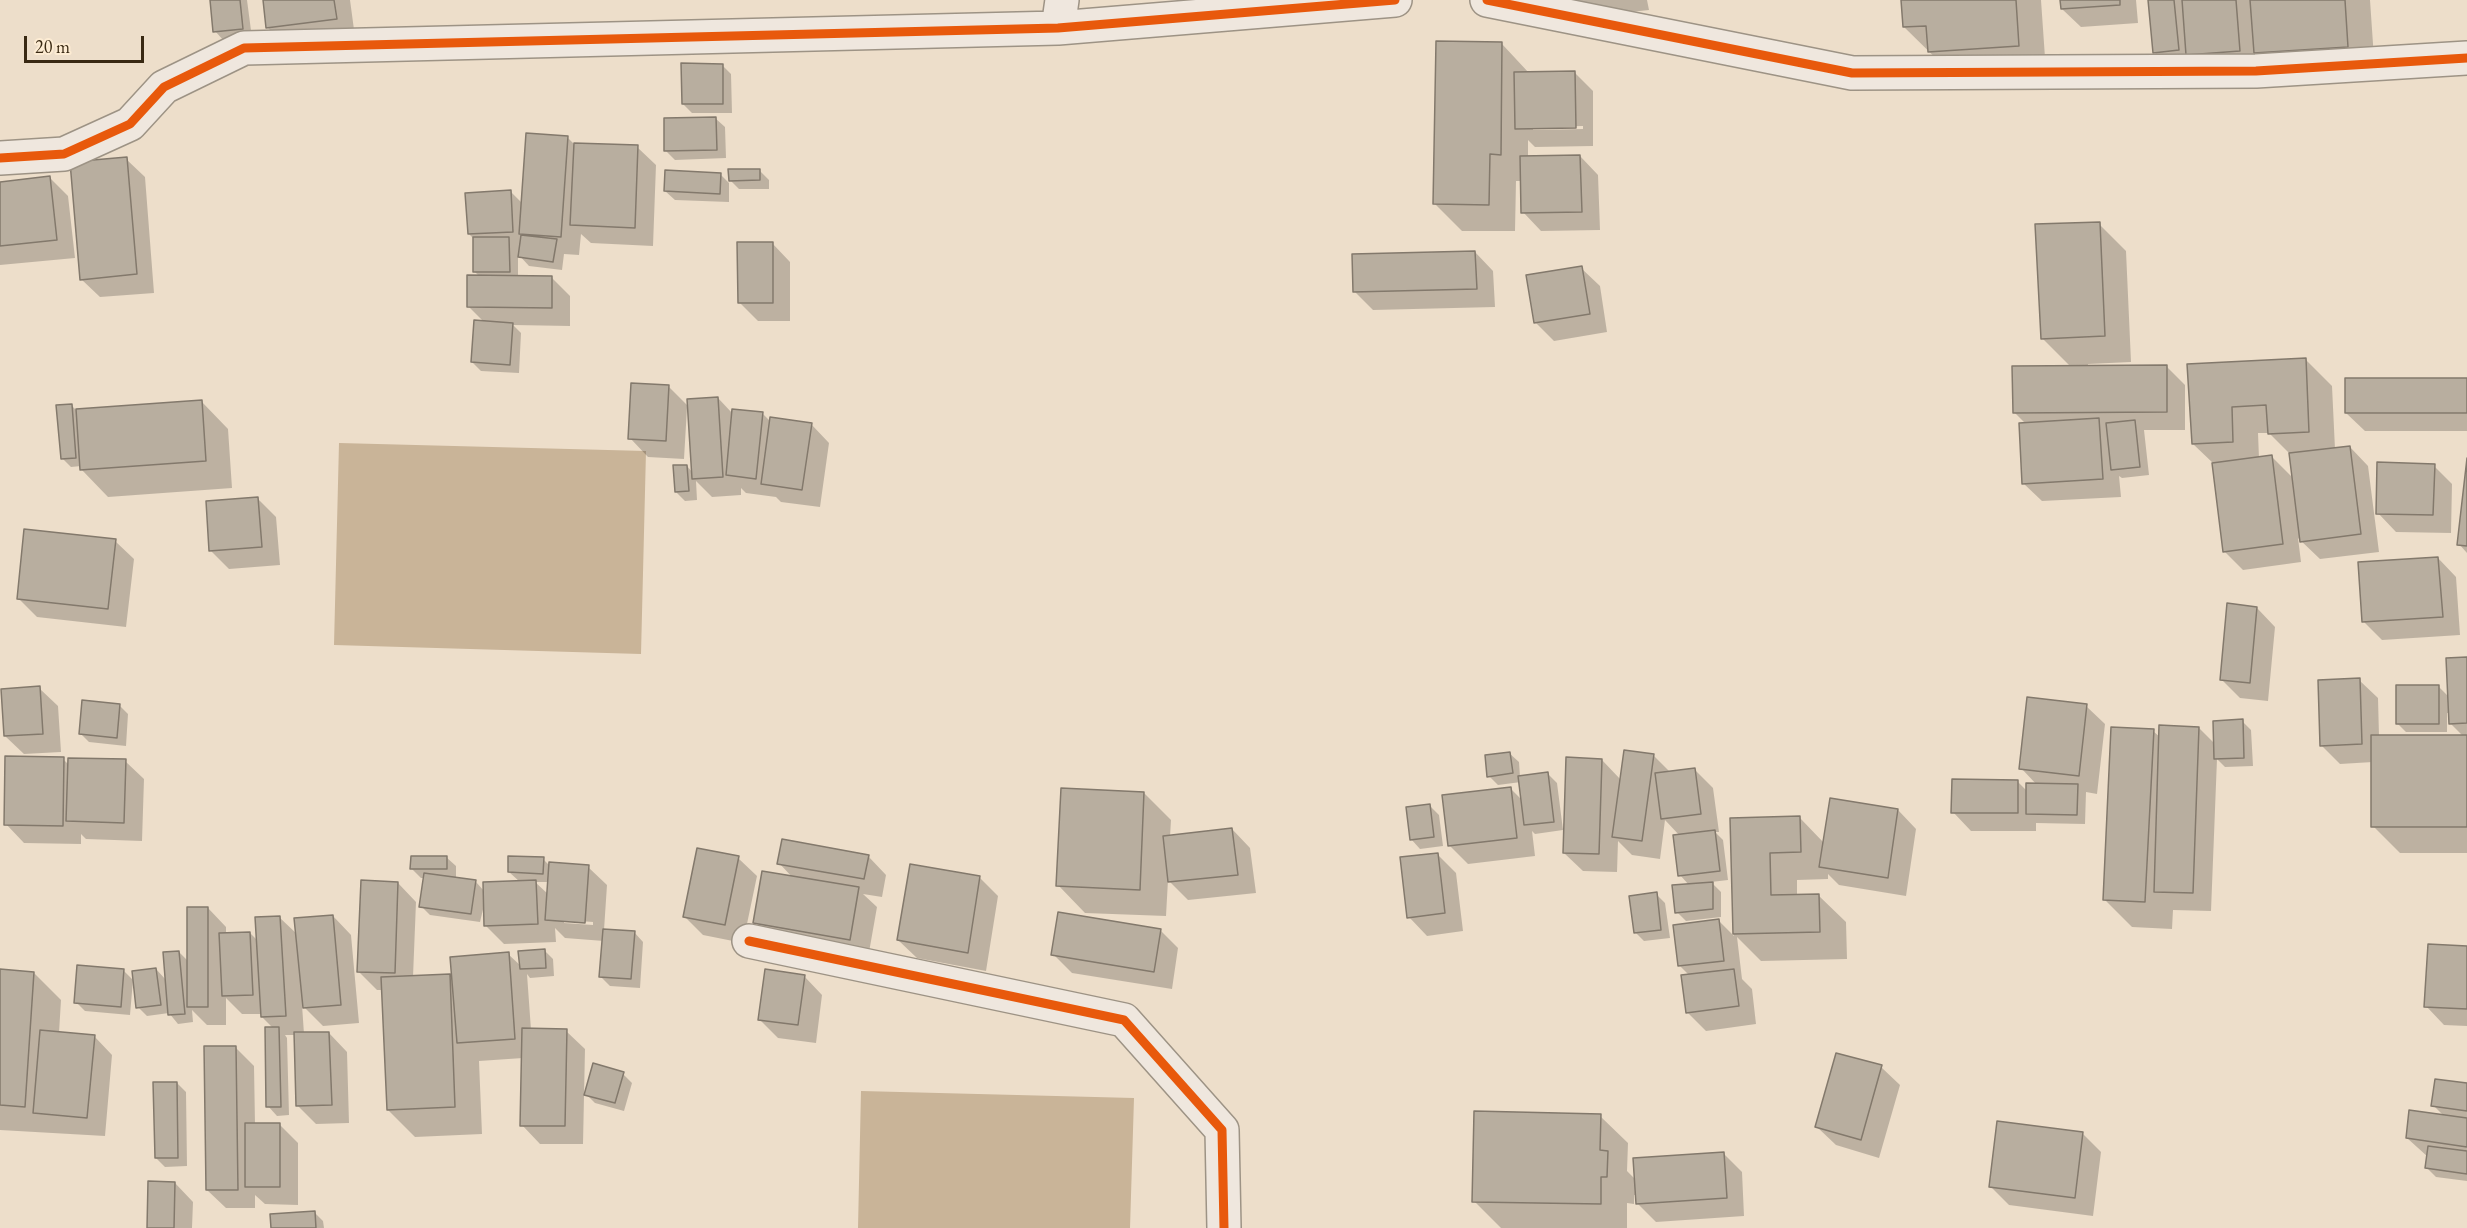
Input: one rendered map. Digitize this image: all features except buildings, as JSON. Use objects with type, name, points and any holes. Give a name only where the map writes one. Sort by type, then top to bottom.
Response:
[{"type":"street","points":[[0,158],[64,154],[111,133],[130,124],[164,87],[244,48],[1395,0]]},
{"type":"street","points":[[1487,0],[1852,73],[2256,71],[2467,58]]},
{"type":"street","points":[[748,941],[1124,1020],[1222,1130],[1224,1228]]},
{"type":"shaded area","points":[[339,443],[646,451],[641,654],[334,645]]},
{"type":"shaded area","points":[[861,1091],[1134,1098],[1130,1228],[858,1228]]},
{"type":"cycle path","points":[[0,158],[64,154],[130,124],[164,87],[244,48],[1058,28],[1395,0]]},
{"type":"cycle path","points":[[1487,0],[1852,73],[2256,71],[2467,58]]},
{"type":"cycle path","points":[[749,941],[1124,1020],[1222,1130],[1224,1228]]}]
